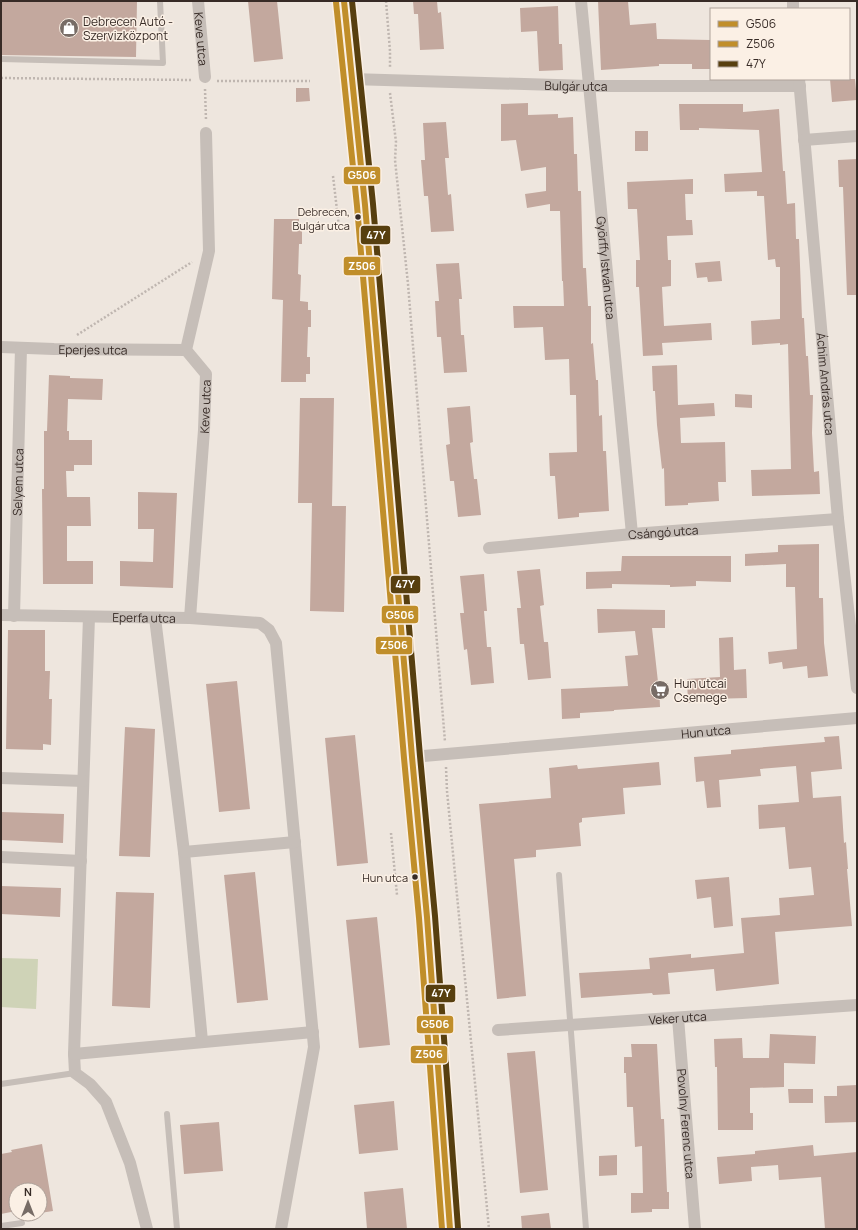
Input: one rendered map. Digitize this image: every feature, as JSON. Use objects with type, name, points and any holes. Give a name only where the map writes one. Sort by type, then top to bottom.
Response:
[{"type":"main road","points":[[344,1],[365,205],[427,917],[450,1229]]},
{"type":"street","name":"Keve utca","points":[[198,1],[205,79]]},
{"type":"street","name":"Györffy István utca","points":[[581,1],[632,534]]},
{"type":"street","name":"Bulgár utca","points":[[351,79],[588,86],[799,83]]},
{"type":"street","name":"Áchim András utca","points":[[799,83],[838,518],[857,688]]},
{"type":"street","points":[[186,350],[209,251],[206,133]]},
{"type":"street","points":[[804,140],[857,136]]},
{"type":"street","name":"Eperjes utca","points":[[1,347],[186,350]]},
{"type":"street","name":"Selyem utca","points":[[14,616],[21,348]]},
{"type":"street","name":"Keve utca","points":[[186,350],[206,374],[204,430],[190,618]]},
{"type":"street","name":"Csángó utca","points":[[489,548],[632,534],[838,518]]},
{"type":"street","name":"Eperfa utca","points":[[1,615],[190,618],[260,623],[269,630],[276,643],[295,842]]},
{"type":"street","points":[[89,617],[74,1054],[75,1073],[90,1084],[106,1102],[130,1163],[146,1229]]},
{"type":"street","points":[[155,618],[184,852],[202,1041]]},
{"type":"street","name":"Hun utca","points":[[412,757],[857,718]]},
{"type":"street","points":[[1,778],[83,781]]},
{"type":"street","points":[[184,852],[295,842],[314,1047],[281,1229]]},
{"type":"street","points":[[1,857],[81,861]]},
{"type":"street","name":"Veker utca","points":[[498,1030],[857,1005]]},
{"type":"street","name":"Povolny Ferenc utca","points":[[678,1018],[695,1229]]},
{"type":"street","points":[[74,1054],[202,1041],[313,1032]]},
{"type":"lane","points":[[1,59],[163,63],[160,1]]},
{"type":"lane","points":[[559,875],[586,1229]]},
{"type":"lane","points":[[1,1084],[75,1073]]},
{"type":"lane","points":[[167,1114],[177,1229]]},
{"type":"lane","points":[[1,1226],[22,1223]]},
{"type":"path","points":[[386,1],[390,51],[390,80],[396,142],[395,160],[418,401],[446,754],[447,791],[489,1229]]},
{"type":"path","points":[[1,78],[310,81]]},
{"type":"path","points":[[205,79],[206,133]]},
{"type":"path","points":[[333,176],[339,227]]},
{"type":"path","points":[[54,349],[209,251]]},
{"type":"path","points":[[392,833],[397,896]]},
{"type":"green space","points":[[1,958],[38,959],[36,1009],[1,1007]]},
{"type":"building","name":"Debrecen Autó - Szervizközpont","points":[[1,1],[137,1],[136,57],[1,55]]},
{"type":"building","points":[[248,1],[277,1],[283,59],[254,62]]},
{"type":"building","points":[[413,1],[437,1],[438,13],[441,12],[444,49],[420,50],[418,14],[414,14]]},
{"type":"building","points":[[598,1],[628,1],[630,25],[656,23],[657,39],[710,40],[710,69],[692,69],[692,64],[659,64],[659,66],[601,70]]},
{"type":"building","points":[[558,6],[559,44],[562,44],[563,70],[539,71],[537,31],[521,32],[520,8]]},
{"type":"building","points":[[855,79],[857,100],[832,102],[830,80]]},
{"type":"building","points":[[296,88],[309,88],[310,101],[296,102]]},
{"type":"building","points":[[528,103],[528,115],[558,114],[558,118],[573,117],[574,154],[577,154],[578,191],[581,191],[583,268],[586,268],[588,306],[591,306],[591,344],[593,343],[596,380],[598,380],[599,416],[602,415],[603,451],[606,451],[609,511],[579,513],[579,517],[558,519],[555,476],[550,476],[549,453],[577,452],[576,395],[570,395],[569,359],[545,360],[543,327],[514,328],[513,306],[564,306],[560,211],[550,211],[550,204],[527,208],[525,194],[546,191],[546,167],[521,171],[516,140],[501,141],[501,104]]},
{"type":"building","points":[[679,104],[743,104],[743,112],[779,109],[783,171],[785,171],[787,204],[795,203],[796,239],[799,239],[802,318],[804,318],[806,356],[808,356],[810,395],[813,395],[812,433],[814,472],[819,471],[820,494],[752,496],[751,470],[791,469],[788,344],[780,345],[780,343],[752,345],[751,321],[780,319],[780,267],[776,267],[775,259],[768,260],[764,196],[757,196],[757,191],[725,192],[724,174],[762,172],[759,130],[699,128],[699,130],[680,130]]},
{"type":"building","points":[[446,122],[449,158],[445,158],[448,195],[451,194],[454,231],[431,232],[428,196],[424,196],[421,160],[425,160],[423,123]]},
{"type":"building","points":[[635,131],[648,131],[648,151],[635,151]]},
{"type":"building","points":[[857,159],[857,295],[847,295],[843,187],[839,187],[838,160]]},
{"type":"building","points":[[693,179],[693,194],[685,194],[686,220],[692,220],[693,235],[667,236],[668,260],[671,260],[671,286],[662,287],[664,326],[711,323],[712,340],[662,343],[663,355],[643,356],[639,287],[636,287],[636,260],[640,260],[637,209],[628,209],[627,182]]},
{"type":"building","points":[[274,219],[299,219],[299,227],[302,227],[302,244],[299,244],[298,274],[301,275],[300,301],[308,302],[308,310],[311,310],[311,327],[308,327],[307,357],[310,357],[310,374],[306,374],[306,382],[281,382],[283,300],[272,299]]},
{"type":"building","points":[[720,261],[722,281],[708,282],[707,277],[697,278],[695,263]]},
{"type":"building","points":[[459,263],[462,299],[459,299],[461,335],[464,335],[467,372],[444,373],[441,337],[437,337],[435,301],[439,301],[436,264]]},
{"type":"building","points":[[677,365],[678,405],[714,403],[715,416],[680,418],[681,443],[725,442],[726,482],[718,482],[719,501],[665,506],[664,468],[662,469],[655,391],[653,391],[652,366]]},
{"type":"building","points":[[49,375],[70,376],[70,378],[103,379],[102,400],[68,399],[67,431],[69,431],[69,440],[92,440],[92,465],[74,465],[74,471],[66,471],[67,497],[90,497],[91,526],[67,526],[67,561],[93,561],[93,584],[43,584],[42,489],[44,489],[44,431],[47,431]]},
{"type":"building","points":[[735,394],[752,395],[752,408],[735,407]]},
{"type":"building","points":[[300,398],[334,398],[332,506],[346,506],[344,612],[310,611],[312,503],[298,503]]},
{"type":"building","points":[[470,406],[473,442],[470,443],[474,479],[477,479],[481,515],[458,517],[454,481],[450,481],[446,445],[450,444],[447,408]]},
{"type":"building","points":[[138,492],[177,493],[173,588],[120,586],[120,561],[153,562],[154,529],[138,529]]},
{"type":"building","points":[[819,544],[819,598],[823,598],[824,643],[828,676],[808,678],[807,666],[783,669],[782,662],[769,664],[768,652],[797,649],[795,587],[786,587],[786,564],[745,566],[745,554],[778,552],[778,545]]},
{"type":"building","points":[[622,556],[731,556],[731,582],[696,581],[696,586],[670,587],[670,585],[612,584],[612,588],[586,589],[586,572],[621,571]]},
{"type":"building","points":[[540,569],[544,605],[540,606],[544,642],[548,642],[551,678],[528,680],[524,644],[520,644],[517,608],[521,608],[517,571]]},
{"type":"building","points":[[484,574],[487,611],[484,611],[487,647],[491,647],[494,683],[471,685],[467,649],[464,650],[460,613],[464,613],[460,576]]},
{"type":"building","points":[[597,609],[665,610],[665,628],[652,628],[659,682],[660,707],[580,713],[580,718],[562,719],[561,689],[628,686],[625,656],[638,655],[635,631],[598,633]]},
{"type":"building","points":[[8,630],[45,630],[45,671],[50,671],[49,699],[52,699],[51,745],[43,744],[43,750],[6,749]]},
{"type":"building","points":[[733,637],[734,670],[746,669],[747,698],[709,699],[709,702],[688,703],[687,679],[720,677],[719,638]]},
{"type":"building","points":[[237,681],[250,809],[219,812],[206,684]]},
{"type":"building","points":[[125,727],[155,729],[150,857],[119,856]]},
{"type":"building","points":[[355,735],[368,863],[337,866],[325,738]]},
{"type":"building","points":[[839,736],[842,769],[811,772],[813,798],[841,796],[852,926],[775,932],[779,984],[716,991],[714,969],[668,973],[670,994],[653,995],[652,993],[581,998],[579,973],[650,969],[649,958],[691,954],[691,958],[744,953],[741,918],[780,915],[779,898],[814,895],[811,867],[789,869],[785,827],[759,829],[758,805],[799,802],[796,766],[760,769],[761,776],[719,780],[721,807],[707,808],[704,781],[696,782],[694,757],[731,754],[731,750],[825,742],[824,737]]},
{"type":"building","points":[[659,762],[661,785],[623,788],[625,814],[582,818],[582,822],[579,823],[581,846],[536,850],[536,857],[514,859],[526,996],[497,999],[479,804],[551,798],[549,768],[577,765],[578,769]]},
{"type":"building","points":[[1,812],[64,814],[63,843],[1,840]]},
{"type":"building","points":[[255,872],[268,1000],[237,1003],[224,875]]},
{"type":"building","points":[[729,877],[733,926],[714,928],[711,897],[697,899],[695,880]]},
{"type":"building","points":[[1,886],[61,888],[60,917],[1,914]]},
{"type":"building","points":[[116,892],[154,893],[150,1008],[112,1006]]},
{"type":"building","points":[[377,917],[390,1045],[359,1048],[346,920]]},
{"type":"building","points":[[770,1034],[816,1036],[815,1064],[784,1063],[784,1087],[750,1088],[750,1113],[753,1113],[753,1130],[718,1130],[717,1067],[715,1067],[714,1039],[742,1038],[743,1058],[769,1058]]},
{"type":"building","points":[[631,1044],[657,1044],[661,1119],[664,1119],[669,1209],[652,1209],[652,1212],[631,1213],[631,1193],[643,1193],[642,1146],[635,1147],[633,1107],[627,1107],[626,1073],[624,1073],[624,1057],[632,1057]]},
{"type":"building","points":[[535,1051],[548,1190],[520,1193],[507,1053]]},
{"type":"building","points":[[857,1085],[857,1122],[825,1123],[824,1096],[837,1096],[837,1086]]},
{"type":"building","points":[[788,1089],[813,1089],[813,1103],[789,1103]]},
{"type":"building","points":[[394,1101],[398,1150],[359,1154],[354,1105]]},
{"type":"building","points":[[219,1122],[223,1171],[184,1174],[180,1125]]},
{"type":"building","points":[[42,1144],[53,1211],[48,1212],[48,1182],[8,1182],[8,1213],[1,1214],[1,1154],[12,1152],[11,1150]]},
{"type":"building","points":[[813,1145],[814,1156],[857,1152],[857,1229],[825,1229],[821,1177],[779,1180],[778,1165],[751,1167],[752,1181],[719,1184],[717,1157],[755,1154],[755,1151]]},
{"type":"building","points":[[617,1155],[617,1175],[599,1176],[599,1156]]},
{"type":"building","points":[[403,1188],[407,1229],[367,1229],[364,1192]]},
{"type":"building","points":[[549,1213],[551,1229],[522,1229],[521,1216]]},
{"type":"transit line","name":"G506","points":[[344,1],[365,205],[427,917],[450,1229]]},
{"type":"transit line","name":"47Y","points":[[352,1],[373,204],[435,916],[458,1228]]},
{"type":"transit line","name":"Z506","points":[[336,2],[357,206],[419,918],[442,1229]]},
{"type":"place","name":"Debrecen Autó - Szervizközpont","points":[[69,28]]},
{"type":"place","name":"Debrecen, Bulgár utca","points":[[358,217]]},
{"type":"place","name":"Hun utcai Csemege","points":[[660,690]]},
{"type":"place","name":"Hun utca","points":[[415,877]]}]
